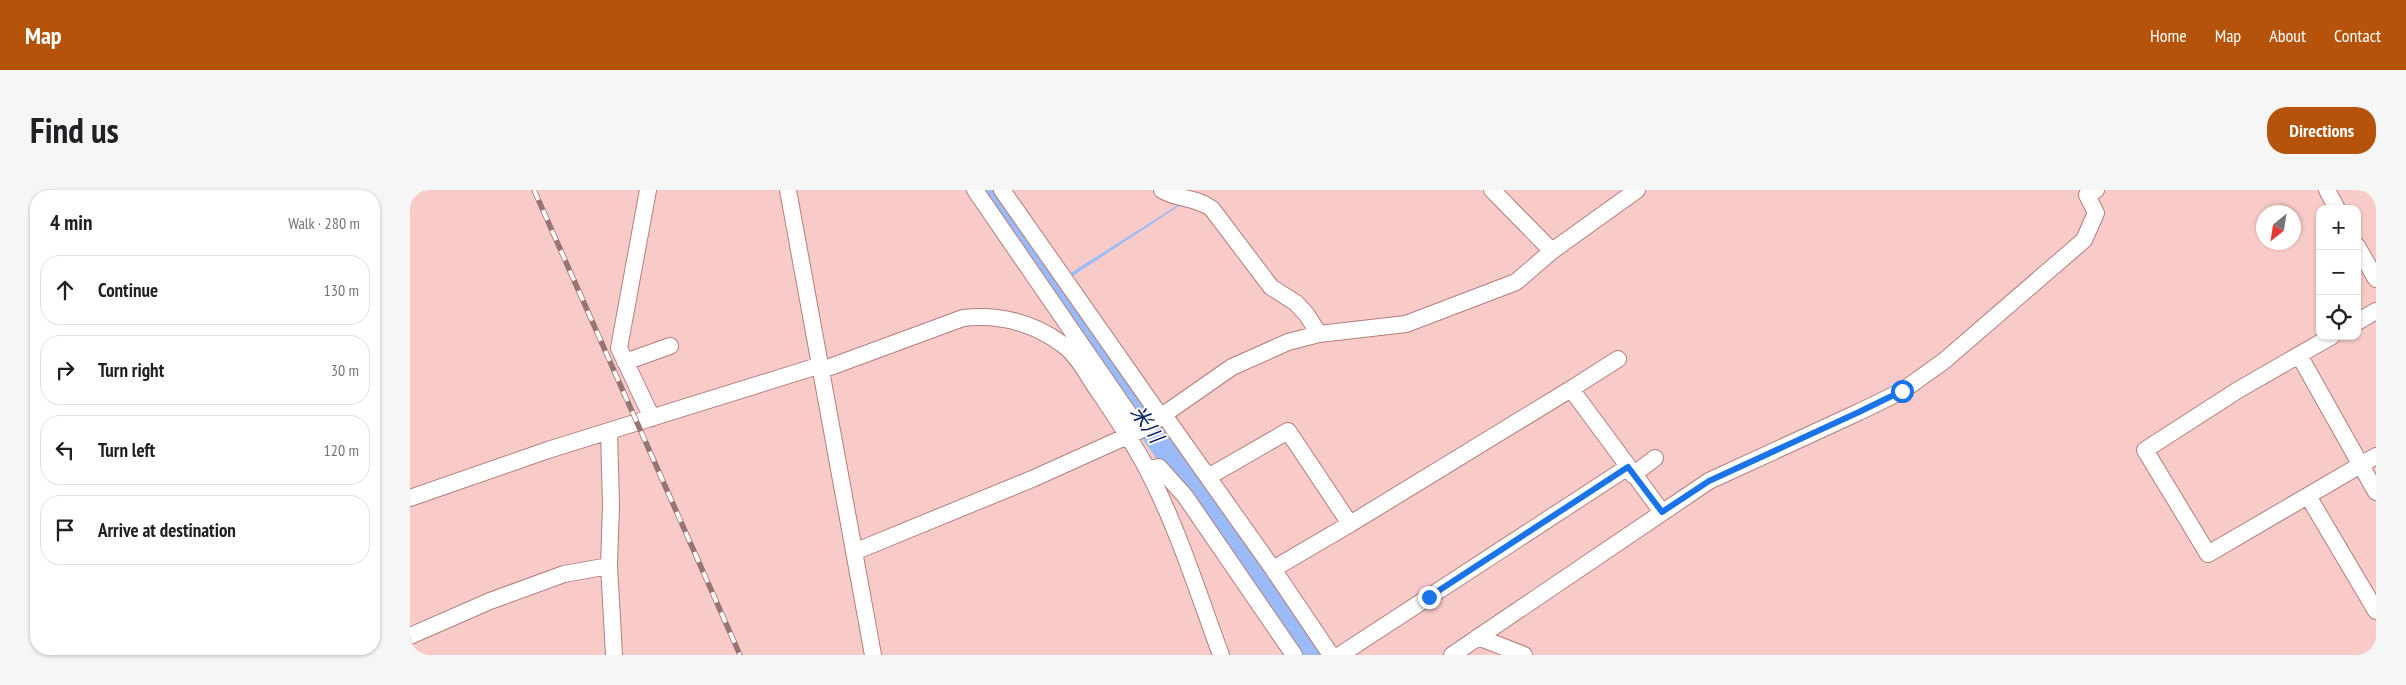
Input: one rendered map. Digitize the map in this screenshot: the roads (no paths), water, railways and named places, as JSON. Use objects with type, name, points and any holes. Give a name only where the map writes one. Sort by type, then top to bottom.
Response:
[{"type":"street","points":[[648,190],[619,348],[652,418]]},
{"type":"street","points":[[788,190],[873,655]]},
{"type":"street","points":[[975,190],[1149,424]]},
{"type":"street","points":[[1002,190],[1149,424],[1148,469],[1175,530],[1221,655]]},
{"type":"street","points":[[1162,190],[1168,194],[1203,202],[1212,209],[1271,287],[1296,303],[1307,315],[1319,334]]},
{"type":"street","points":[[1492,190],[1552,251]]},
{"type":"street","points":[[854,552],[1032,479],[1149,424],[1232,367],[1288,342],[1319,334],[1406,324],[1516,282],[1552,251],[1637,190]]},
{"type":"street","points":[[2326,190],[2335,205]]},
{"type":"street","points":[[1452,655],[1709,481],[1902,391],[1944,361],[2084,240],[2096,213],[2088,192]]},
{"type":"street","points":[[2359,250],[2376,280]]},
{"type":"street","points":[[2361,320],[2376,311]]},
{"type":"street","points":[[410,498],[609,431],[821,368],[963,318],[986,315],[1012,319],[1040,330],[1064,345],[1082,366],[1208,477],[1273,568],[1331,655]]},
{"type":"street","points":[[2325,340],[2238,390],[2145,450],[2208,554],[2376,456]]},
{"type":"street","points":[[625,362],[670,346]]},
{"type":"street","points":[[2300,355],[2376,492]]},
{"type":"street","points":[[1273,568],[1350,524],[1618,359]]},
{"type":"street","points":[[1571,389],[1662,512]]},
{"type":"street","points":[[609,431],[611,505],[609,566],[614,655]]},
{"type":"street","points":[[1208,477],[1288,431],[1350,524]]},
{"type":"street","points":[[1340,655],[1631,471],[1656,458]]},
{"type":"street","points":[[1148,469],[1159,467],[1186,496],[1294,655]]},
{"type":"street","points":[[2308,496],[2376,611]]},
{"type":"street","points":[[410,636],[490,602],[564,574],[609,566]]},
{"type":"street","points":[[1478,637],[1524,655]]},
{"type":"water","points":[[1178,205],[1068,279],[1066,276]]},
{"type":"waterway","name":"米川","points":[[987,190],[1050,286],[1310,655]]},
{"type":"railway","points":[[534,190],[740,655]]}]
